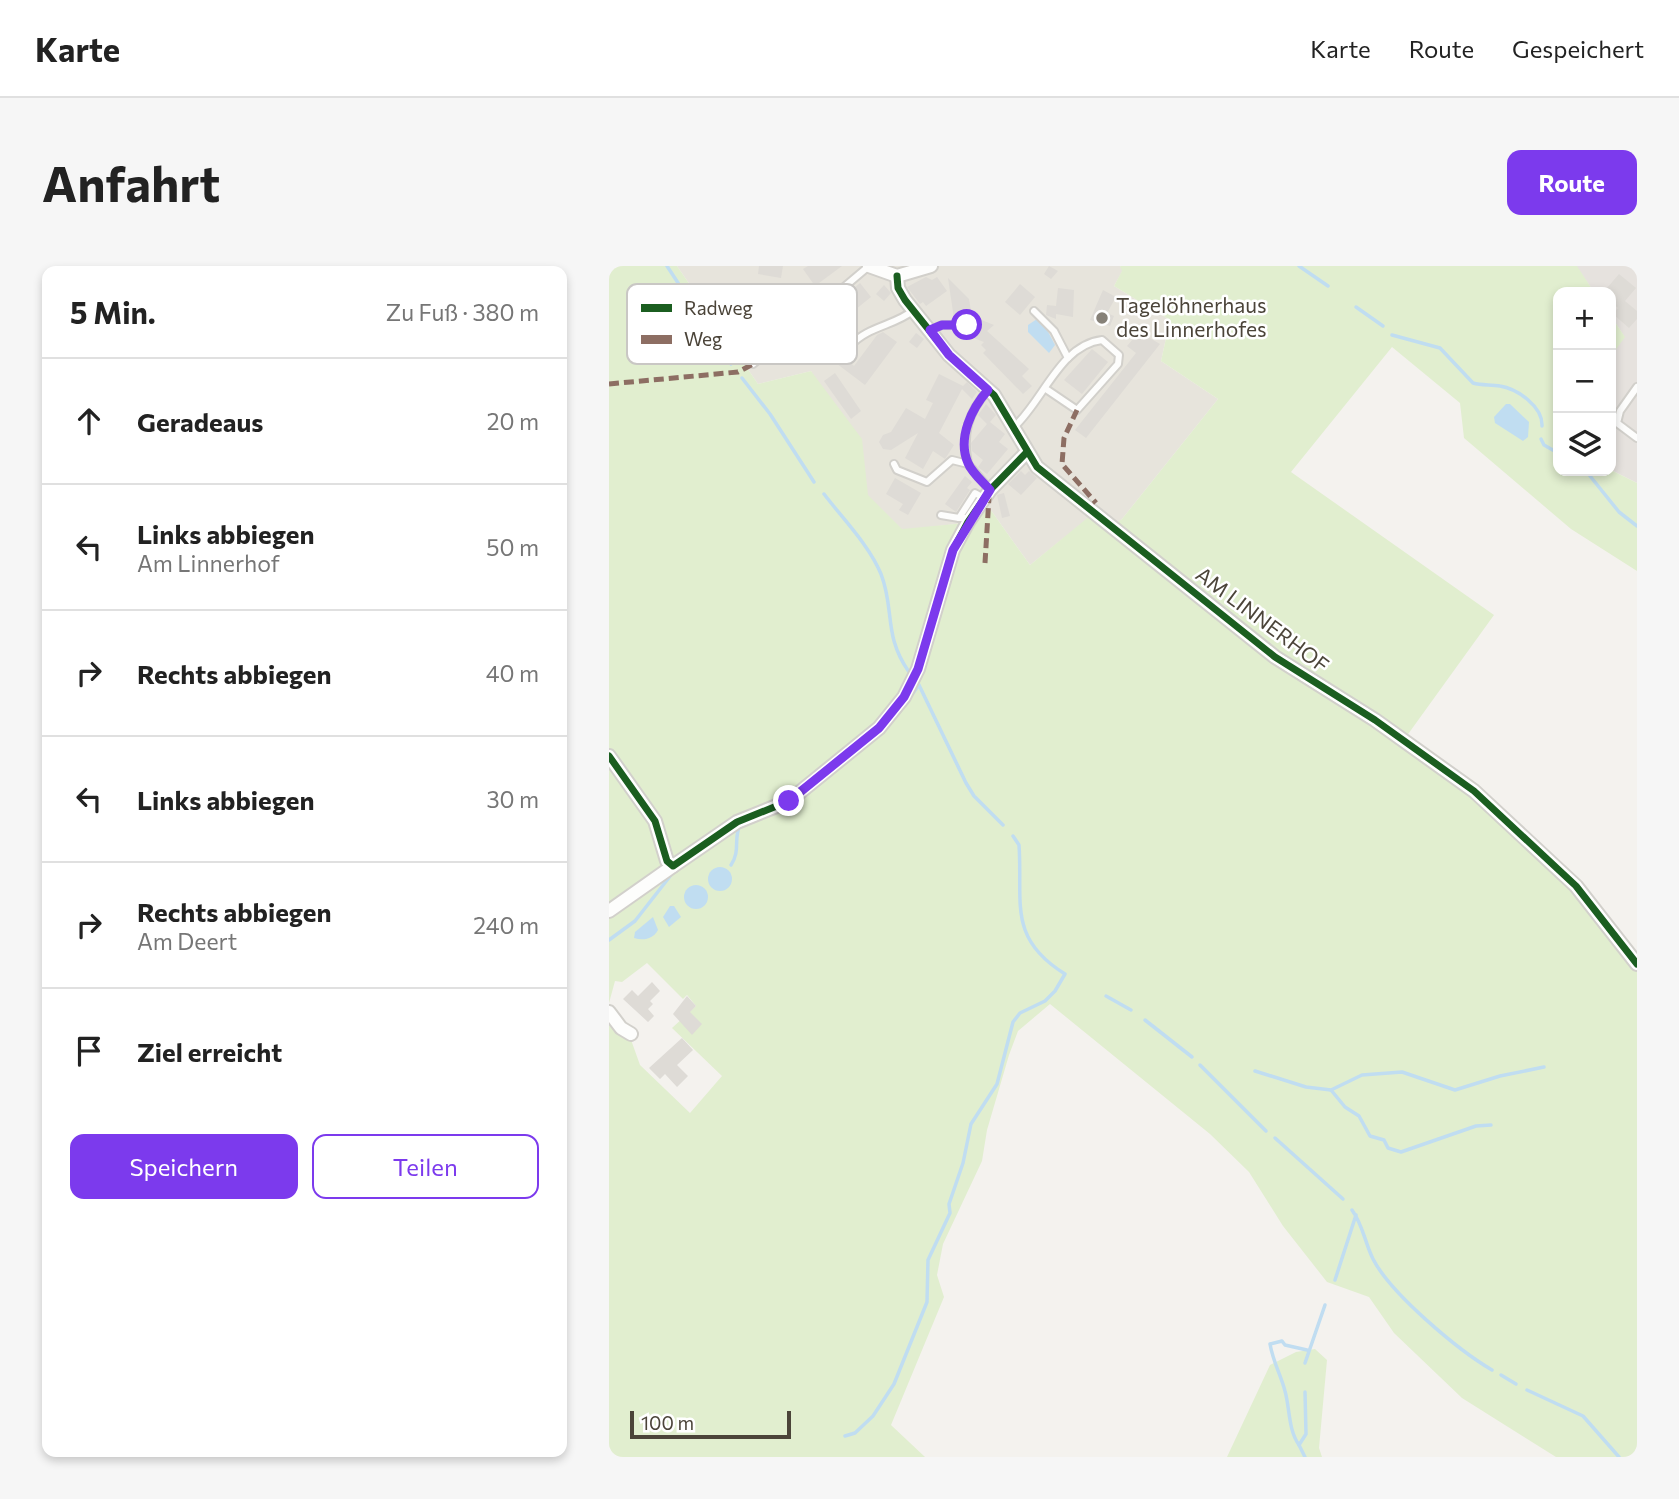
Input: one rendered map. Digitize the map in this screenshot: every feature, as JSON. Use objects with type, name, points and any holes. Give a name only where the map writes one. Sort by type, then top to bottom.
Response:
[{"type":"street","points":[[869,266],[897,275],[931,266]]},
{"type":"street","name":"AM LINNERHOF","points":[[897,275],[898,288],[913,310],[949,355],[988,390],[1037,467],[1275,657],[1375,720],[1475,791],[1567,876],[1594,906],[1637,964]]},
{"type":"street","points":[[609,911],[737,822],[789,801],[879,728],[904,697],[914,679],[965,518],[1026,453]]},
{"type":"street","points":[[609,756],[655,821],[667,861],[673,866]]},
{"type":"street","points":[[609,1012],[621,1028],[631,1034]]},
{"type":"lane","points":[[848,284],[869,266]]},
{"type":"lane","points":[[857,339],[879,325],[904,318],[913,310]]},
{"type":"lane","points":[[1034,311],[1054,331],[1068,358]]},
{"type":"lane","points":[[930,330],[942,325],[967,325]]},
{"type":"lane","points":[[1012,428],[1046,389],[1068,358],[1090,341],[1102,340],[1119,355],[1118,364],[1077,410],[1046,389]]},
{"type":"lane","points":[[1637,387],[1620,411],[1617,423],[1637,438]]},
{"type":"lane","points":[[987,494],[968,464],[964,444],[972,408],[988,390]]},
{"type":"lane","points":[[894,464],[897,470],[927,482],[952,460],[968,464]]},
{"type":"lane","points":[[941,515],[965,518]]},
{"type":"shaded area","points":[[677,266],[1120,266],[1123,270],[1114,286],[1170,320],[1161,361],[1218,399],[1122,519],[1108,529],[1091,516],[1030,565],[985,502],[965,523],[902,530],[867,495],[811,371],[758,384],[744,364],[857,364],[857,284],[689,284]]},
{"type":"shaded area","points":[[1576,266],[1637,266],[1637,483],[1616,472],[1616,348],[1624,336],[1616,324],[1616,287],[1591,287]]},
{"type":"green space","points":[[609,266],[677,266],[689,284],[627,284],[627,364],[744,364],[758,384],[811,371],[862,439],[868,495],[902,529],[965,523],[948,557],[911,679],[873,738],[891,720],[916,676],[953,554],[983,503],[985,502],[1030,565],[1091,515],[1275,659],[1431,762],[1534,847],[1580,896],[1637,970],[1637,1457],[1556,1457],[1462,1398],[1394,1333],[1369,1297],[1327,1282],[1283,1226],[1249,1172],[1210,1134],[1050,1004],[1018,1031],[987,1130],[982,1161],[943,1244],[937,1275],[944,1297],[891,1425],[925,1457],[609,1457],[609,1016],[613,1025],[630,1037],[640,1065],[690,1113],[722,1076],[672,1028],[696,1006],[687,995],[683,999],[647,963],[622,982],[615,981],[609,1003]]},
{"type":"green space","points":[[1120,266],[1577,266],[1591,287],[1553,287],[1553,476],[1616,476],[1616,472],[1637,483],[1637,571],[1571,529],[1464,438],[1460,403],[1392,347],[1291,472],[1494,615],[1406,737],[1277,653],[1114,524],[1122,519],[1218,399],[1161,361],[1170,320],[1114,286],[1122,271]]},
{"type":"green space","points":[[1616,324],[1625,337],[1616,349]]},
{"type":"green space","points":[[1315,1349],[1327,1360],[1319,1448],[1322,1457],[1227,1457],[1270,1365],[1296,1352]]},
{"type":"water","points":[[1037,319],[1044,324],[1055,345],[1049,353],[1028,332],[1028,325]]},
{"type":"water","points":[[1506,404],[1510,404],[1529,422],[1528,437],[1523,441],[1495,423],[1494,417]]},
{"type":"water","points":[[720,867],[731,874],[732,879],[725,890],[720,891],[709,884],[708,879],[715,868]]},
{"type":"water","points":[[696,885],[707,892],[708,897],[701,908],[696,909],[685,902],[684,897],[691,886]]},
{"type":"water","points":[[670,906],[674,906],[681,917],[669,927],[663,917]]},
{"type":"water","points":[[653,917],[658,930],[656,933],[648,939],[634,938],[635,932]]},
{"type":"building","points":[[759,266],[783,266],[781,278],[758,274]]},
{"type":"building","points":[[808,266],[842,266],[818,284],[814,284],[803,269]]},
{"type":"building","points":[[1049,266],[1058,271],[1051,279],[1044,274]]},
{"type":"building","points":[[1619,274],[1636,288],[1625,301],[1637,311],[1637,319],[1629,328],[1616,317],[1616,287],[1608,287]]},
{"type":"building","points":[[926,277],[932,280],[937,277],[947,291],[926,306],[923,302],[920,304],[907,287]]},
{"type":"building","points":[[948,278],[969,299],[972,317],[954,319]]},
{"type":"building","points":[[860,283],[871,297],[857,308],[857,286]]},
{"type":"building","points":[[1020,284],[1035,297],[1020,315],[1005,302]]},
{"type":"building","points":[[884,285],[891,293],[884,301],[876,294]]},
{"type":"building","points":[[1058,288],[1074,290],[1073,317],[1056,314],[1056,319],[1046,315],[1047,305],[1056,306]]},
{"type":"building","points":[[1103,290],[1116,297],[1107,313],[1114,316],[1110,326],[1090,320]]},
{"type":"building","points":[[974,317],[994,325],[987,331],[1029,369],[1022,376],[1032,386],[1023,394],[983,353],[986,350],[981,345],[984,342],[968,336]]},
{"type":"building","points":[[883,332],[897,342],[865,385],[837,364],[857,364],[877,335]]},
{"type":"building","points":[[1139,332],[1160,344],[1086,438],[1075,430],[1136,353],[1127,346]]},
{"type":"building","points":[[916,333],[924,339],[917,348],[909,342]]},
{"type":"building","points":[[1092,349],[1108,362],[1082,394],[1064,380]]},
{"type":"building","points":[[835,373],[861,411],[851,419],[824,381]]},
{"type":"building","points":[[939,374],[963,386],[967,382],[977,392],[972,399],[962,389],[939,433],[954,445],[945,459],[933,451],[923,469],[905,458],[918,433],[891,450],[883,449],[879,442],[883,435],[891,432],[906,408],[925,419],[933,403],[926,400]]},
{"type":"building","points":[[986,404],[996,415],[990,422],[1005,434],[999,442],[1008,449],[987,474],[978,467],[983,460],[972,451],[971,443],[987,424],[978,415]]},
{"type":"building","points":[[1021,471],[1025,475],[1029,471],[1037,478],[1021,495],[1008,484]]},
{"type":"building","points":[[965,476],[972,482],[967,488],[970,490],[956,512],[945,504]]},
{"type":"building","points":[[895,478],[921,493],[908,515],[899,510],[903,504],[886,494]]},
{"type":"building","points":[[1004,493],[1010,516],[1002,518],[997,495]]},
{"type":"building","points":[[652,982],[660,991],[650,1001],[653,1004],[648,1009],[654,1016],[648,1022],[623,999],[632,990],[638,996]]},
{"type":"building","points":[[687,996],[696,1006],[690,1012],[702,1024],[692,1035],[673,1014]]},
{"type":"building","points":[[682,1038],[693,1050],[677,1065],[688,1076],[677,1087],[665,1074],[660,1079],[649,1068]]},
{"type":"waterway","points":[[667,266],[679,284]]},
{"type":"waterway","points":[[1299,266],[1328,286]]},
{"type":"waterway","points":[[1356,307],[1383,326]]},
{"type":"waterway","points":[[1392,335],[1440,348],[1473,383],[1500,386],[1521,395],[1534,406],[1542,426]]},
{"type":"waterway","points":[[742,378],[770,414],[814,482]]},
{"type":"waterway","points":[[1541,439],[1544,445],[1553,450]]},
{"type":"waterway","points":[[1590,476],[1619,512],[1637,526]]},
{"type":"waterway","points":[[824,494],[876,563],[888,599],[892,634],[909,672]]},
{"type":"waterway","points":[[900,711],[919,685],[966,783],[974,796],[1003,825]]},
{"type":"waterway","points":[[731,865],[736,854],[740,825]]},
{"type":"waterway","points":[[845,1436],[855,1433],[873,1416],[894,1384],[927,1302],[928,1260],[950,1213],[949,1204],[963,1163],[971,1124],[997,1084],[1013,1022],[1020,1013],[1045,1001],[1065,974],[1034,947],[1026,932],[1020,901],[1019,845],[1013,836]]},
{"type":"waterway","points":[[609,940],[635,921],[671,875]]},
{"type":"waterway","points":[[1106,996],[1131,1010]]},
{"type":"waterway","points":[[1145,1020],[1192,1057]]},
{"type":"waterway","points":[[1200,1065],[1266,1131]]},
{"type":"waterway","points":[[1255,1071],[1306,1087],[1331,1090],[1362,1075],[1402,1072],[1455,1090],[1500,1076],[1544,1067]]},
{"type":"waterway","points":[[1331,1090],[1345,1107],[1359,1116],[1370,1136],[1384,1140],[1388,1148],[1401,1152],[1476,1126],[1491,1125]]},
{"type":"waterway","points":[[1275,1138],[1343,1199]]},
{"type":"waterway","points":[[1352,1210],[1373,1259],[1394,1288],[1444,1335],[1492,1370]]},
{"type":"waterway","points":[[1335,1280],[1356,1215]]},
{"type":"waterway","points":[[1305,1363],[1325,1305]]},
{"type":"waterway","points":[[1299,1445],[1291,1426],[1285,1391],[1270,1344],[1282,1341],[1285,1345],[1307,1350]]},
{"type":"waterway","points":[[1501,1375],[1516,1384]]},
{"type":"waterway","points":[[1527,1390],[1583,1416],[1619,1457]]},
{"type":"waterway","points":[[1305,1392],[1306,1434],[1299,1445],[1305,1457]]},
{"type":"marked path","points":[[609,384],[738,372],[753,364]]},
{"type":"marked path","points":[[1077,410],[1064,438],[1062,464],[1096,503]]},
{"type":"marked path","points":[[985,563],[989,497]]},
{"type":"cycle path","points":[[897,276],[898,288],[905,300],[949,355],[994,395],[1037,467],[1275,657],[1375,720],[1474,791],[1576,886],[1637,964]]},
{"type":"cycle path","points":[[609,756],[655,821],[667,861],[673,866],[737,822],[789,801],[879,728],[904,697],[918,669],[953,550],[990,490],[1026,453]]},
{"type":"place","name":"Tagelöhnerhaus des Linnerhofes","points":[[1102,318]]},
{"type":"route","points":[[789,801],[879,728],[904,697],[918,669],[953,550],[990,490],[968,464],[964,444],[972,408],[988,390],[949,355],[930,330],[942,325],[967,325]]}]
